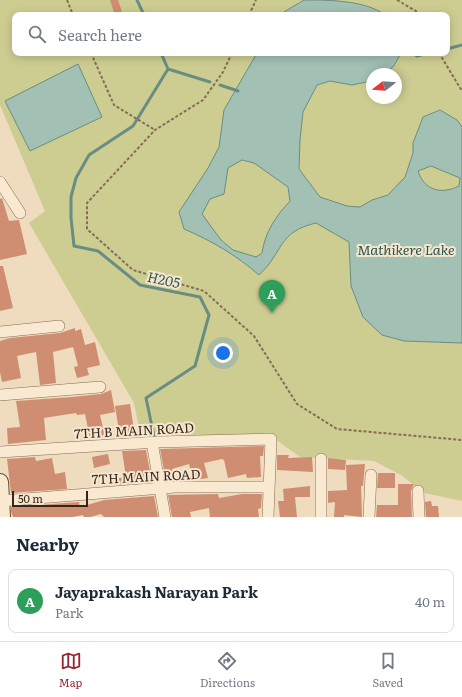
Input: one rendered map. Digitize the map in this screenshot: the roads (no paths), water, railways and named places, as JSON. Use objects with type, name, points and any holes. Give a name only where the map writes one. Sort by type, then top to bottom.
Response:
[{"type":"street","points":[[0,182],[20,213]]},
{"type":"street","points":[[0,332],[59,326]]},
{"type":"street","points":[[0,396],[100,387]]},
{"type":"street","name":"7TH B MAIN ROAD","points":[[0,452],[154,442],[270,439],[269,487]]},
{"type":"street","points":[[154,442],[162,488],[165,517]]},
{"type":"street","points":[[321,459],[321,517]]},
{"type":"street","points":[[369,517],[371,475]]},
{"type":"street","points":[[0,482],[2,517]]},
{"type":"street","points":[[268,517],[269,487]]},
{"type":"street","name":"7TH MAIN ROAD","points":[[0,501],[162,488],[269,487]]},
{"type":"street","points":[[418,491],[419,517]]},
{"type":"water","points":[[304,0],[346,2],[367,6],[380,12],[284,12]]},
{"type":"water","name":"Mathikere Lake","points":[[255,56],[400,56],[392,68],[366,68],[366,82],[352,85],[330,81],[317,85],[303,112],[299,169],[320,197],[347,206],[360,207],[372,200],[388,195],[405,177],[413,153],[413,143],[423,117],[440,110],[457,120],[462,127],[462,343],[404,341],[382,335],[363,317],[351,286],[349,242],[316,223],[303,227],[287,237],[267,267],[259,275],[242,261],[223,249],[184,229],[179,212],[208,168],[219,147],[224,110]],"holes":[[[242,160],[254,163],[288,187],[290,201],[280,212],[268,231],[262,253],[256,257],[233,250],[221,240],[202,214],[210,199],[224,194],[228,168]],[[431,166],[460,178],[459,186],[446,190],[434,189],[424,183],[418,171]]]},
{"type":"water","points":[[78,64],[102,117],[30,151],[5,101]]},
{"type":"waterway","points":[[137,0],[143,12]]},
{"type":"waterway","points":[[450,48],[462,45]]},
{"type":"waterway","points":[[162,56],[168,69],[210,82]]},
{"type":"waterway","name":"H205","points":[[155,441],[146,398],[195,366],[209,315],[200,297],[140,285],[98,251],[74,246],[71,218],[71,197],[76,178],[89,155],[133,126],[168,69]]},
{"type":"waterway","points":[[220,85],[238,91]]},
{"type":"place","name":"Jayaprakash Narayan Park","points":[[272,313]]}]
